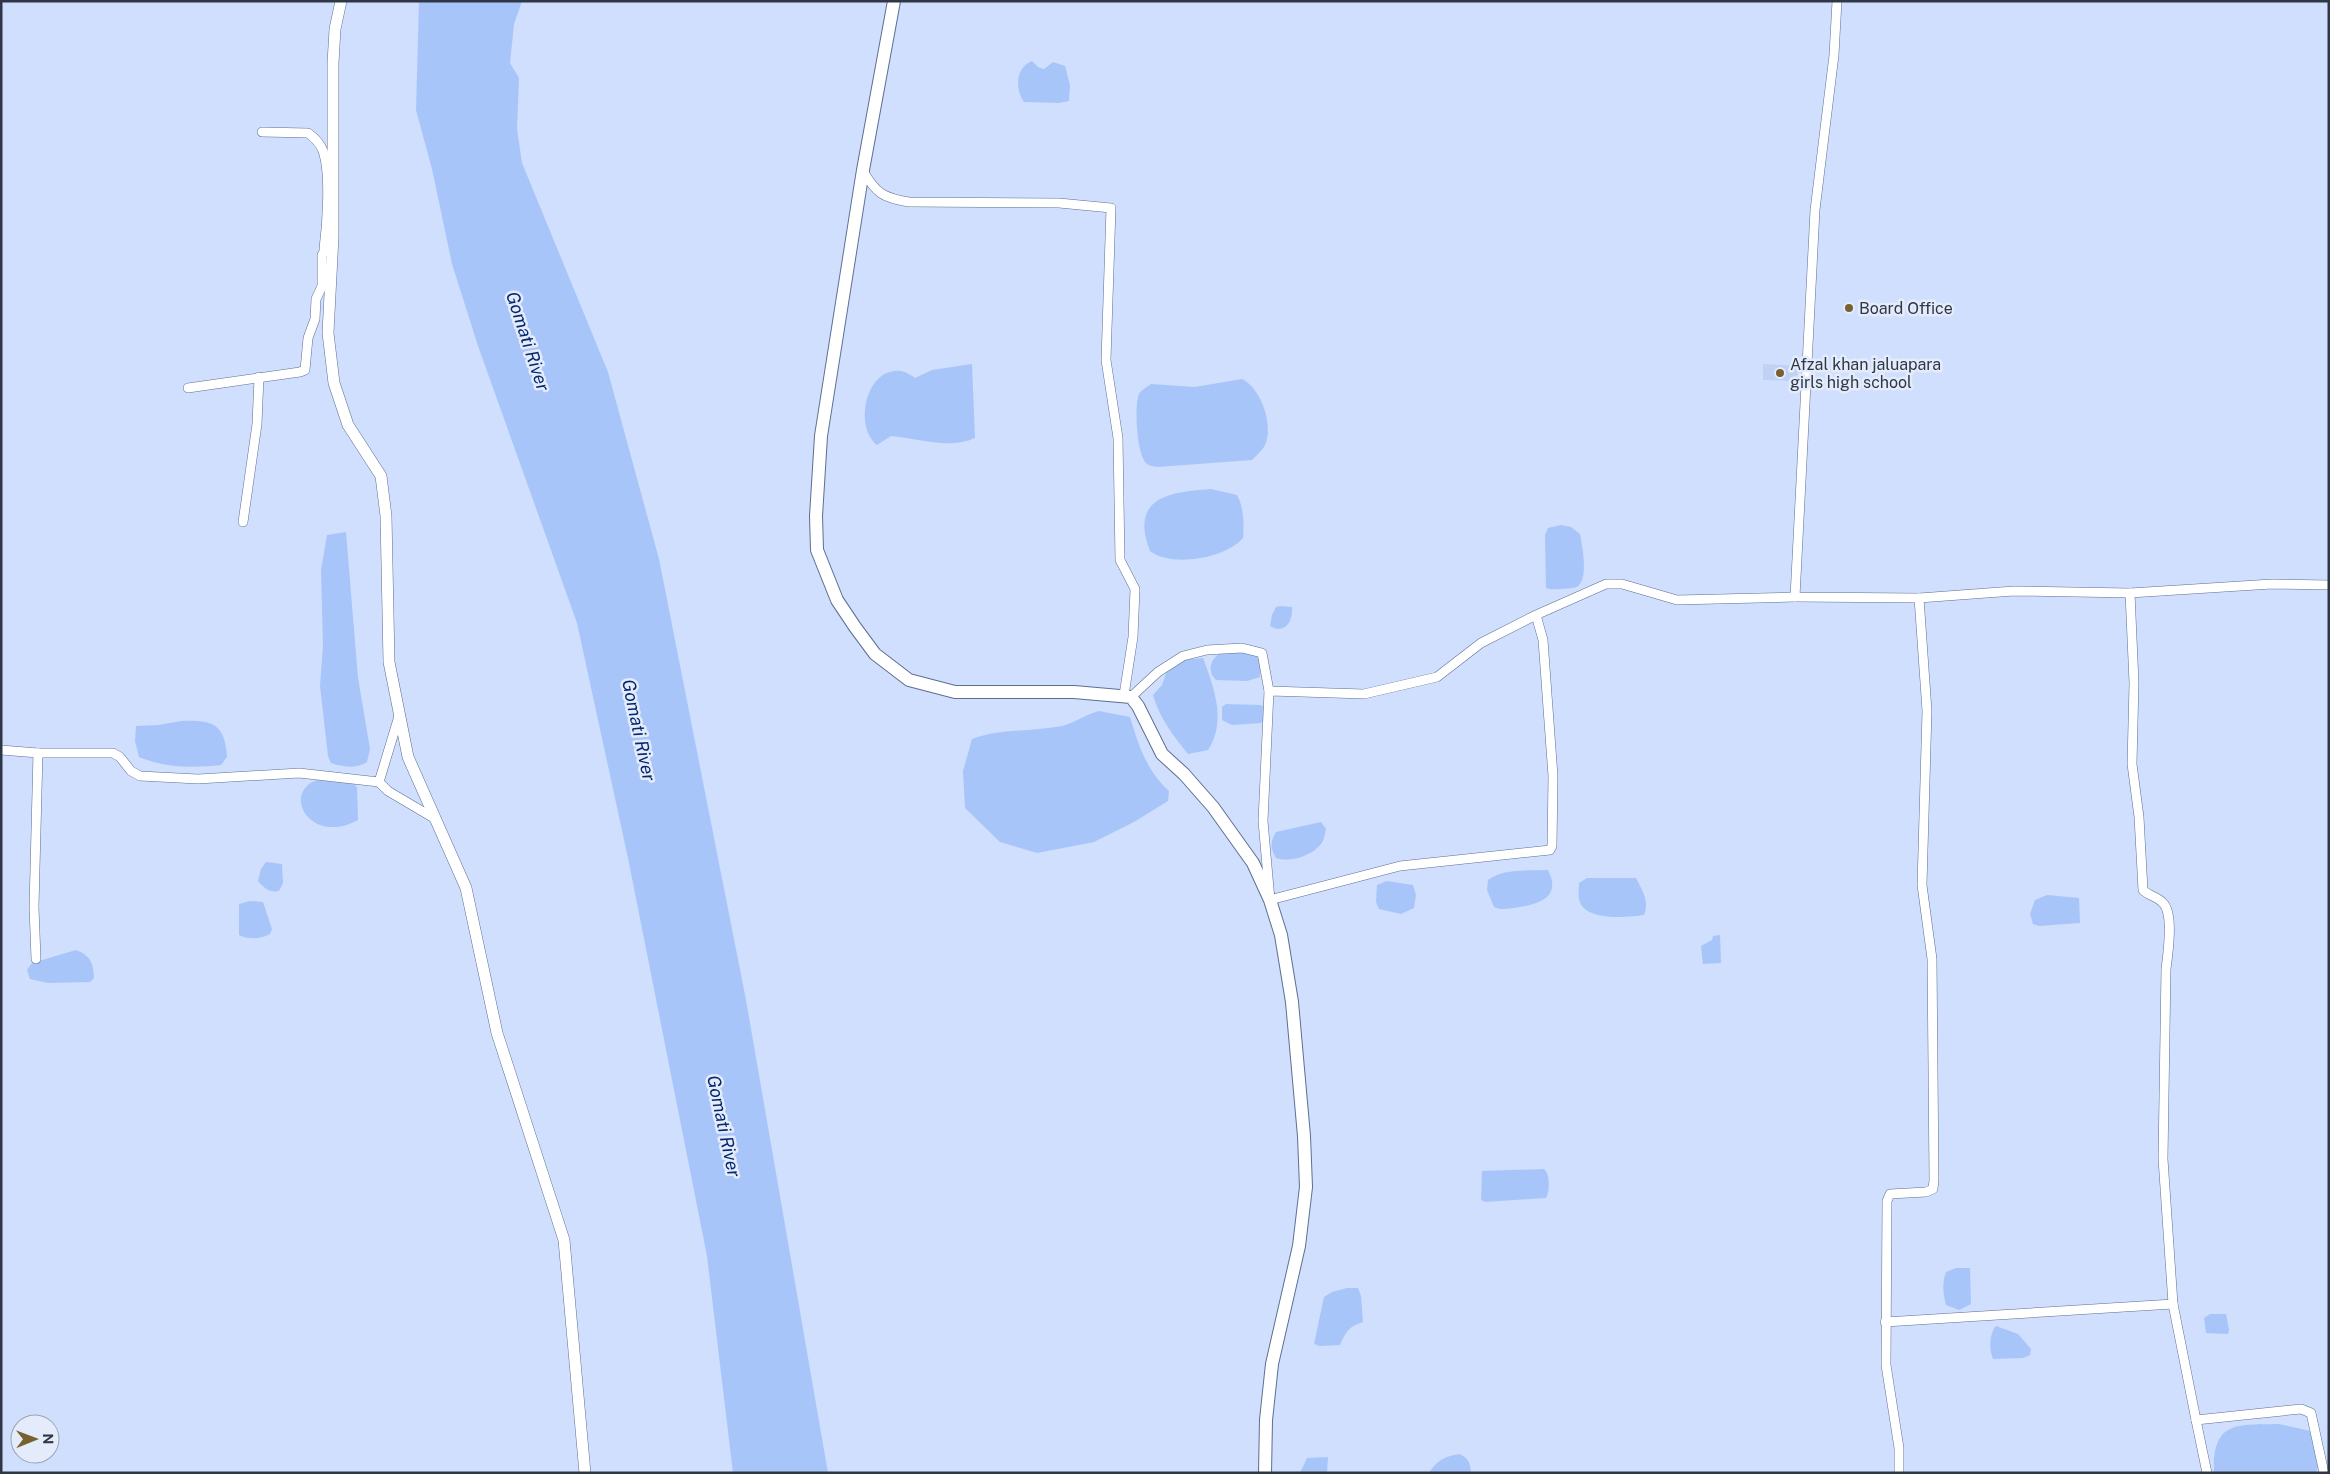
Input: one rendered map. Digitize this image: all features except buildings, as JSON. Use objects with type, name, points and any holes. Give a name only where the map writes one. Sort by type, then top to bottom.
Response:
[{"type":"main road","points":[[894,1],[863,170],[821,436],[816,516],[817,550],[837,600],[875,654],[910,680],[955,692],[1074,692],[1127,696],[1138,706],[1162,754],[1184,774],[1213,807],[1253,863],[1270,900],[1281,935],[1292,1002],[1304,1136],[1306,1187],[1299,1246],[1272,1364],[1266,1420],[1265,1473]]},
{"type":"street","points":[[341,1],[335,28],[333,64],[333,237],[328,333],[334,382],[348,425],[380,476],[386,516],[389,662],[408,756],[466,888],[497,1033],[564,1240],[585,1473]]},
{"type":"street","points":[[1795,597],[1815,210],[1834,54],[1836,1]]},
{"type":"street","points":[[188,388],[305,370],[308,338],[315,319],[316,300],[322,286],[322,255],[326,228],[324,153],[320,144],[308,134],[262,132]]},
{"type":"street","points":[[863,170],[878,192],[889,199],[909,202],[1059,203],[1111,208],[1106,360],[1118,438],[1120,560],[1135,589],[1133,638],[1127,696]]},
{"type":"street","points":[[324,250],[333,237]]},
{"type":"street","points":[[243,522],[257,424],[259,377]]},
{"type":"street","points":[[1269,691],[1364,694],[1437,677],[1481,643],[1536,615],[1606,584],[1622,584],[1677,600],[1795,597],[1919,598],[2014,591],[2130,592],[2272,584],[2329,585]]},
{"type":"street","points":[[2130,592],[2134,683],[2132,764],[2139,817],[2143,890],[2161,900],[2167,907],[2169,941],[2166,969],[2163,1159],[2173,1304],[2207,1473]]},
{"type":"street","points":[[1899,1473],[1899,1448],[1886,1365],[1887,1202],[1890,1194],[1926,1192],[1933,1189],[1934,1180],[1932,959],[1922,885],[1927,711],[1919,598]]},
{"type":"street","points":[[1127,696],[1158,672],[1183,656],[1207,650],[1242,648],[1262,653],[1269,691],[1263,822],[1270,900],[1400,866],[1550,850],[1552,846],[1553,776],[1544,640],[1536,615]]},
{"type":"street","points":[[379,782],[399,713]]},
{"type":"street","points":[[1,750],[113,753],[120,757],[130,771],[140,776],[198,779],[299,773],[379,782],[388,792],[437,820]]},
{"type":"street","points":[[36,959],[34,907],[38,752]]},
{"type":"street","points":[[1885,1322],[2173,1304]]},
{"type":"street","points":[[2196,1420],[2301,1408],[2308,1410],[2312,1413],[2324,1450],[2324,1473]]},
{"type":"shaded area","name":"Afzal khan jaluapara girls high school","points":[[1763,364],[1798,366],[1797,381],[1763,380]]},
{"type":"water","name":"Gomati River","points":[[419,1],[522,1],[514,24],[510,63],[519,78],[517,129],[522,163],[608,372],[659,559],[746,1000],[828,1473],[733,1473],[707,1256],[628,858],[577,623],[478,346],[452,264],[432,169],[416,110]]},
{"type":"water","points":[[1032,61],[1038,67],[1044,69],[1053,62],[1065,66],[1070,85],[1069,101],[1059,103],[1024,102],[1019,91],[1018,79],[1022,69]]},
{"type":"water","points":[[972,364],[975,438],[955,443],[944,443],[891,436],[877,445],[870,436],[866,425],[865,413],[867,400],[879,378],[889,372],[901,371],[915,378],[932,370]]},
{"type":"water","points":[[1242,379],[1255,390],[1267,418],[1268,428],[1265,445],[1252,460],[1157,467],[1146,463],[1140,447],[1137,427],[1137,400],[1143,390],[1151,384],[1195,387]]},
{"type":"water","points":[[1211,489],[1237,495],[1243,516],[1243,538],[1224,551],[1185,560],[1171,559],[1150,551],[1145,533],[1145,519],[1149,508],[1157,501],[1181,492]]},
{"type":"water","points":[[1561,525],[1571,527],[1580,534],[1584,561],[1583,576],[1581,582],[1576,587],[1550,589],[1546,588],[1545,535],[1548,528]]},
{"type":"water","points":[[346,532],[358,678],[370,749],[367,762],[359,766],[349,767],[331,763],[328,756],[320,686],[323,645],[321,570],[327,535]]},
{"type":"water","points":[[1276,607],[1292,607],[1292,612],[1287,625],[1280,629],[1270,626]]},
{"type":"water","points":[[1223,652],[1243,652],[1256,656],[1260,660],[1260,677],[1247,681],[1216,680],[1211,672],[1211,664],[1215,657]]},
{"type":"water","points":[[1203,658],[1217,704],[1217,728],[1208,750],[1188,754],[1163,719],[1153,695],[1162,685],[1167,670],[1182,660]]},
{"type":"water","points":[[1226,704],[1261,705],[1265,708],[1265,718],[1261,723],[1232,725],[1222,720],[1222,707]]},
{"type":"water","points":[[1099,711],[1130,717],[1144,757],[1154,775],[1169,791],[1168,801],[1134,822],[1094,842],[1037,853],[1000,842],[965,808],[963,771],[972,739],[994,733],[1062,726]]},
{"type":"water","points":[[181,721],[201,721],[209,723],[220,730],[226,746],[227,757],[221,765],[179,766],[149,761],[139,757],[135,741],[136,726],[159,725]]},
{"type":"water","points":[[317,780],[354,783],[357,788],[358,820],[341,826],[326,827],[314,822],[306,815],[301,805],[301,795],[306,787]]},
{"type":"water","points":[[1321,822],[1326,829],[1323,841],[1312,852],[1294,859],[1276,858],[1272,845],[1276,832]]},
{"type":"water","points":[[266,862],[282,864],[283,883],[279,891],[267,889],[258,881],[261,869]]},
{"type":"water","points":[[1548,870],[1552,886],[1551,892],[1547,897],[1528,905],[1500,909],[1494,907],[1487,890],[1488,880],[1494,876],[1509,872]]},
{"type":"water","points":[[1587,878],[1636,878],[1646,901],[1644,915],[1612,917],[1587,911],[1579,901],[1579,883]]},
{"type":"water","points":[[1387,881],[1413,885],[1416,895],[1414,908],[1401,914],[1379,909],[1376,902],[1377,885]]},
{"type":"water","points":[[2047,895],[2079,898],[2080,923],[2039,926],[2033,924],[2030,914],[2035,900]]},
{"type":"water","points":[[250,901],[263,902],[272,929],[270,934],[255,938],[239,935],[239,904]]},
{"type":"water","points":[[1720,935],[1721,963],[1703,964],[1701,946],[1712,940],[1713,936]]},
{"type":"water","points":[[76,950],[85,955],[92,964],[94,978],[90,982],[48,983],[30,979],[27,970],[32,963]]},
{"type":"water","points":[[1544,1169],[1549,1183],[1546,1198],[1485,1202],[1481,1200],[1482,1171]]},
{"type":"water","points":[[1956,1268],[1970,1268],[1971,1304],[1959,1310],[1946,1305],[1944,1293],[1946,1272]]},
{"type":"water","points":[[1347,1288],[1358,1288],[1361,1296],[1363,1322],[1348,1330],[1340,1345],[1320,1346],[1314,1344],[1324,1297],[1332,1292]]},
{"type":"water","points":[[2210,1314],[2226,1314],[2228,1334],[2206,1333],[2204,1318]]},
{"type":"water","points":[[1996,1326],[2018,1334],[2031,1349],[2030,1355],[2023,1358],[1993,1359],[1990,1342]]},
{"type":"water","points":[[2279,1424],[2310,1431],[2318,1467],[2316,1473],[2214,1473],[2214,1456],[2217,1443],[2223,1434],[2239,1426]]},
{"type":"water","points":[[1459,1454],[1468,1461],[1471,1473],[1429,1473],[1441,1460]]},
{"type":"water","points":[[1328,1457],[1327,1473],[1300,1473],[1307,1458]]},
{"type":"place","name":"Board Office","points":[[1849,308]]},
{"type":"place","name":"Afzal khan jaluapara girls high school","points":[[1780,373]]}]
